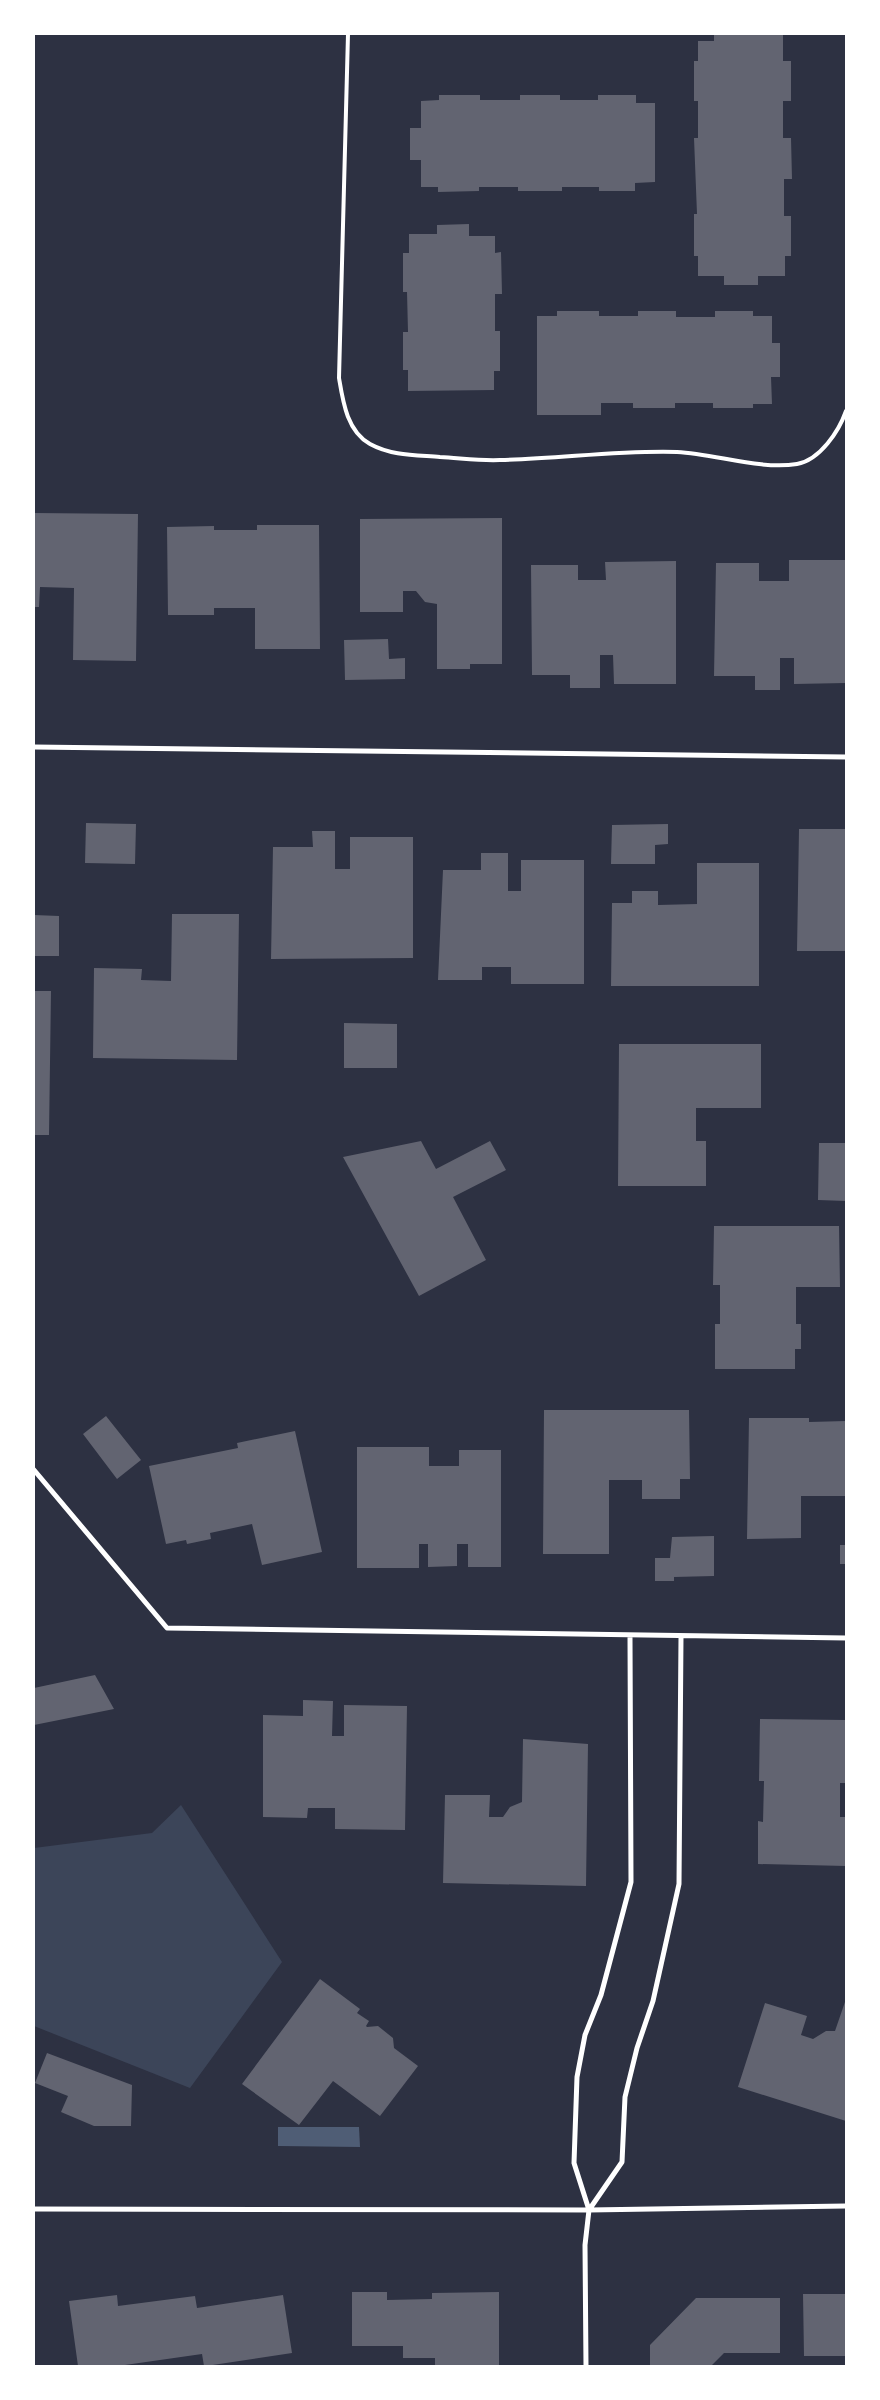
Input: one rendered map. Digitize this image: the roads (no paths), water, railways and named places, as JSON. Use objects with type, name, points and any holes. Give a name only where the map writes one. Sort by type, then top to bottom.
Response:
[{"type":"street","points":[[34,747],[846,757]]},
{"type":"street","points":[[34,1470],[167,1628],[630,1637],[846,1638]]},
{"type":"street","points":[[586,2366],[585,2245],[589,2210],[574,2163],[577,2077],[585,2036],[601,1995],[631,1882],[630,1637]]},
{"type":"street","points":[[589,2210],[622,2162],[625,2097],[637,2048],[653,2001],[679,1884],[681,1637]]},
{"type":"street","points":[[34,2209],[589,2210],[846,2206]]},
{"type":"lane","points":[[348,34],[339,378],[344,406],[354,429],[369,444],[396,454],[498,460],[580,454],[679,452],[775,464],[799,464],[824,448],[841,426],[846,411]]}]
